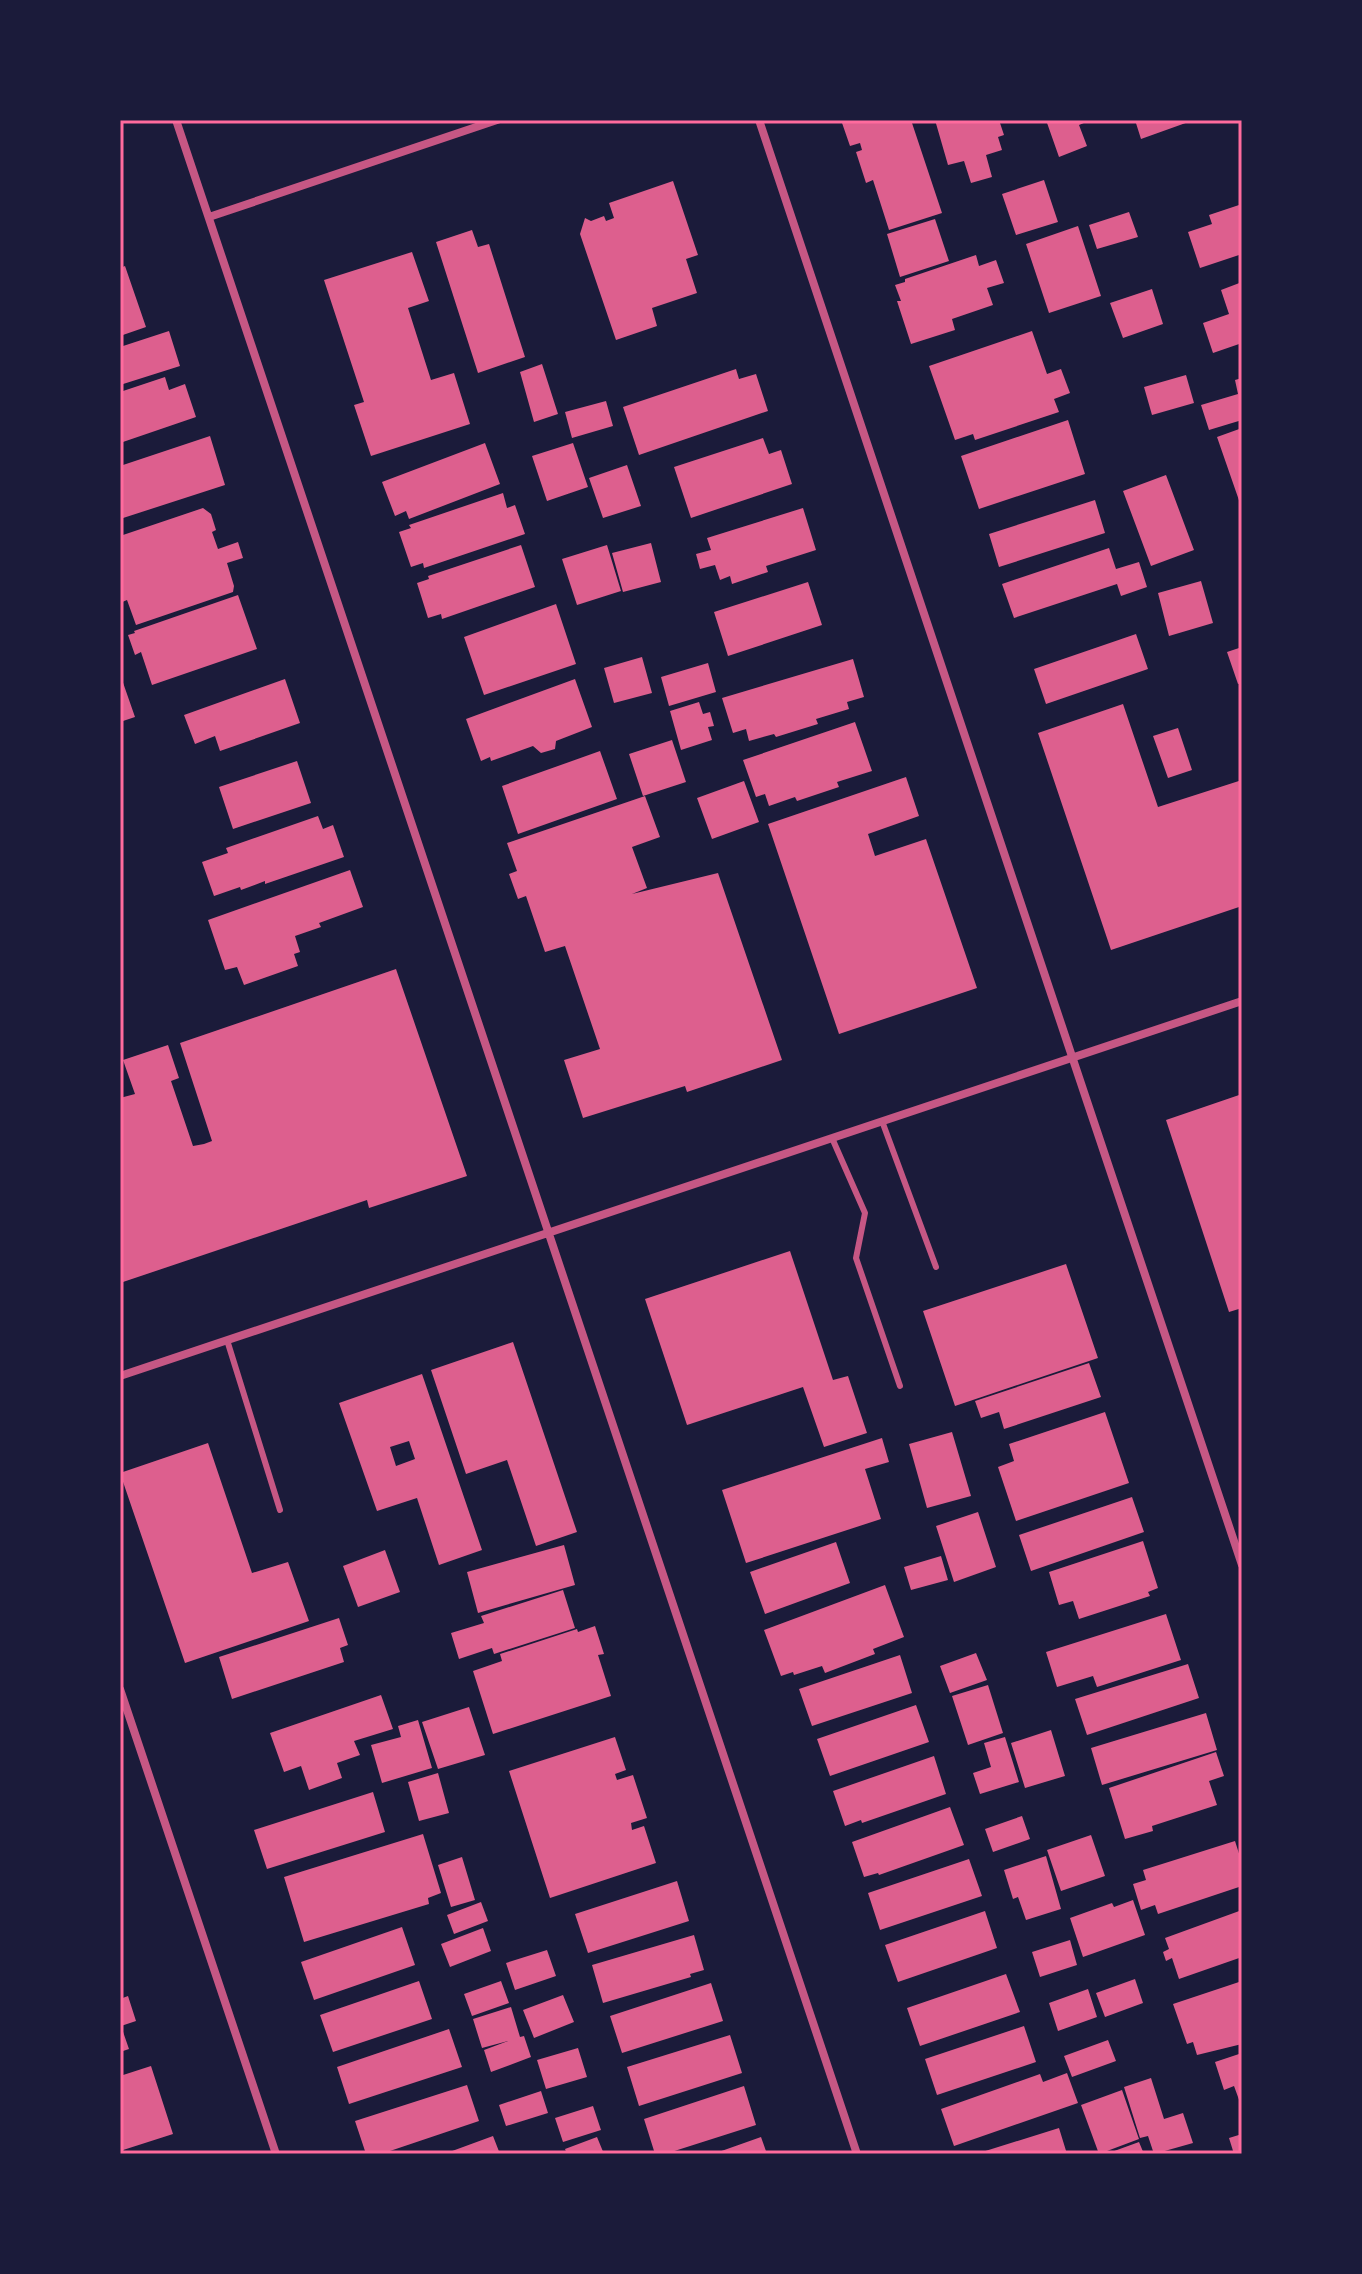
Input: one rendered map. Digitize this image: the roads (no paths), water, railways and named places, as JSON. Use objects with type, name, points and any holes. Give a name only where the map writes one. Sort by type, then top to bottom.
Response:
[{"type":"street","points":[[176,120],[857,2154]]},
{"type":"street","points":[[209,217],[497,120]]},
{"type":"street","points":[[759,120],[1242,1565]]},
{"type":"street","points":[[120,1376],[1242,1001]]},
{"type":"street","points":[[120,1689],[276,2154]]},
{"type":"lane","points":[[882,1121],[936,1267]]},
{"type":"lane","points":[[832,1138],[865,1213],[856,1258],[900,1386]]},
{"type":"lane","points":[[227,1340],[280,1510]]}]
